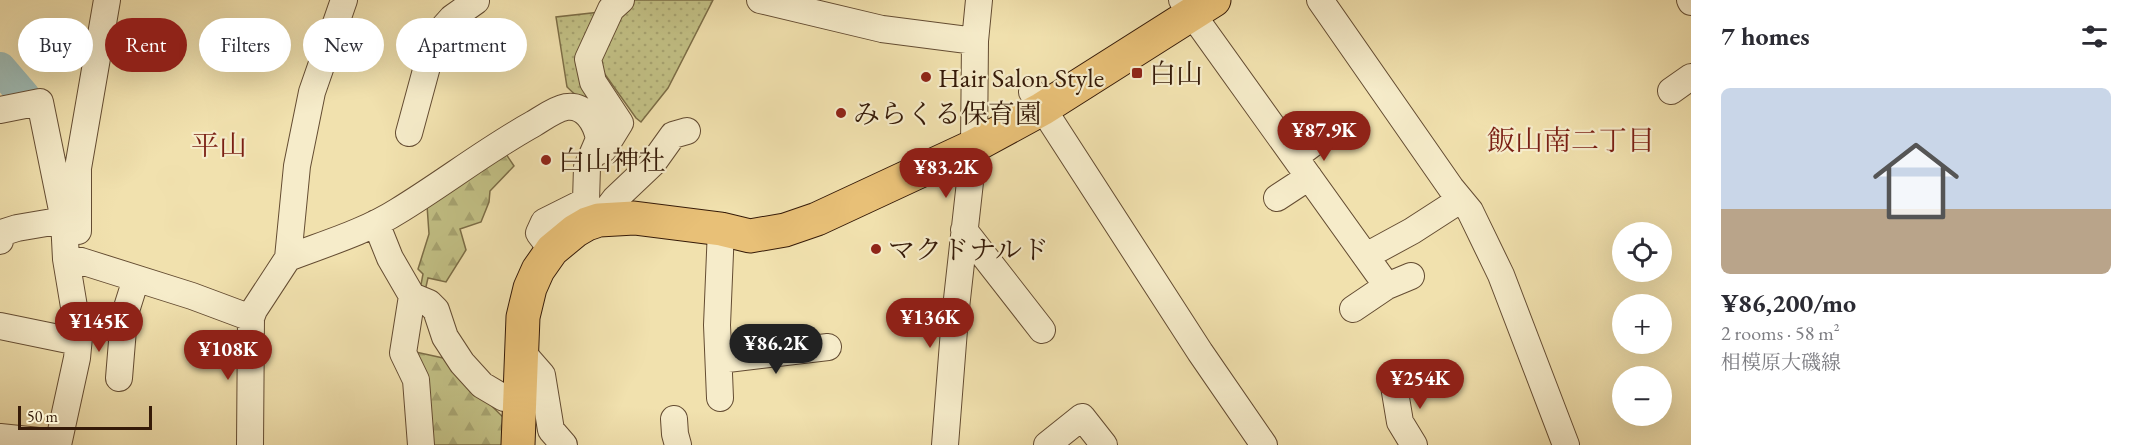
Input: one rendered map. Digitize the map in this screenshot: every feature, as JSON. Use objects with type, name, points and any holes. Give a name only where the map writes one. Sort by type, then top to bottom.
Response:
[{"type":"main road","points":[[518,445],[523,317],[530,288],[538,270],[552,250],[575,231],[599,220],[634,218],[721,229],[764,221],[820,204],[974,136],[1037,100],[1191,3]]},
{"type":"street","points":[[0,437],[58,444],[77,358],[74,260],[78,168],[107,0]]},
{"type":"street","points":[[250,445],[251,318],[288,258],[297,166],[312,92],[344,0]]},
{"type":"street","points":[[593,154],[604,148],[620,123],[593,82],[588,59],[611,9],[621,0]]},
{"type":"street","points":[[760,0],[882,28],[975,41]]},
{"type":"street","points":[[945,445],[955,317],[974,136],[975,41],[979,0]]},
{"type":"street","points":[[1320,0],[1470,211],[1501,275],[1566,445]]},
{"type":"street","points":[[409,133],[435,37],[452,18],[476,1]]},
{"type":"street","points":[[1191,3],[1302,167],[1387,286]]},
{"type":"street","points":[[1037,100],[1200,352],[1256,430],[1264,445]]},
{"type":"street","points":[[0,110],[40,102],[74,260]]},
{"type":"street","points":[[288,258],[376,223],[397,212],[510,136],[565,107],[575,108],[585,112],[592,119],[599,138],[585,175],[586,201],[544,222],[539,233],[552,250]]},
{"type":"street","points":[[599,220],[615,199],[653,163],[675,131]]},
{"type":"street","points":[[1278,198],[1328,132]]},
{"type":"street","points":[[1366,256],[1412,231],[1460,200]]},
{"type":"street","points":[[0,241],[0,233],[64,220]]},
{"type":"street","points":[[376,223],[390,258],[412,296],[429,303],[436,310],[445,337],[462,363],[482,385],[504,398],[519,395]]},
{"type":"street","points":[[720,398],[717,325],[721,229]]},
{"type":"street","points":[[964,230],[1042,330]]},
{"type":"street","points":[[74,260],[192,296],[251,318]]},
{"type":"street","points":[[1353,309],[1387,286],[1411,276]]},
{"type":"street","points":[[119,378],[124,316],[136,279]]},
{"type":"street","points":[[412,296],[403,352],[416,380],[421,445]]},
{"type":"street","points":[[0,326],[78,342]]},
{"type":"street","points":[[719,360],[828,346]]},
{"type":"street","points":[[521,351],[542,375],[551,430],[564,445]]},
{"type":"street","points":[[1392,388],[1400,422],[1414,445]]},
{"type":"street","points":[[1047,445],[1083,417],[1104,445]]},
{"type":"green space","points":[[630,0],[713,0],[668,88],[641,122],[604,73],[600,58],[620,9]]},
{"type":"green space","points":[[601,12],[579,55],[605,123],[567,87],[556,17]]},
{"type":"green space","points":[[504,151],[514,166],[490,191],[489,202],[481,222],[460,229],[466,250],[446,282],[428,278],[411,351],[443,358],[508,422],[507,445],[432,445],[408,354],[423,274],[418,269],[429,234],[427,205]]},
{"type":"waterway","points":[[0,68],[24,96]]},
{"type":"place","name":"白山","points":[[1137,73]]},
{"type":"place","name":"Hair Salon Style","points":[[926,77]]},
{"type":"place","name":"みらくる保育園","points":[[841,113]]},
{"type":"place","name":"白山神社","points":[[546,160]]},
{"type":"place","name":"マクドナルド","points":[[876,249]]},
{"type":"district","name":"飯山南二丁目","points":[[1571,140]]},
{"type":"district","name":"平山","points":[[219,145]]}]
